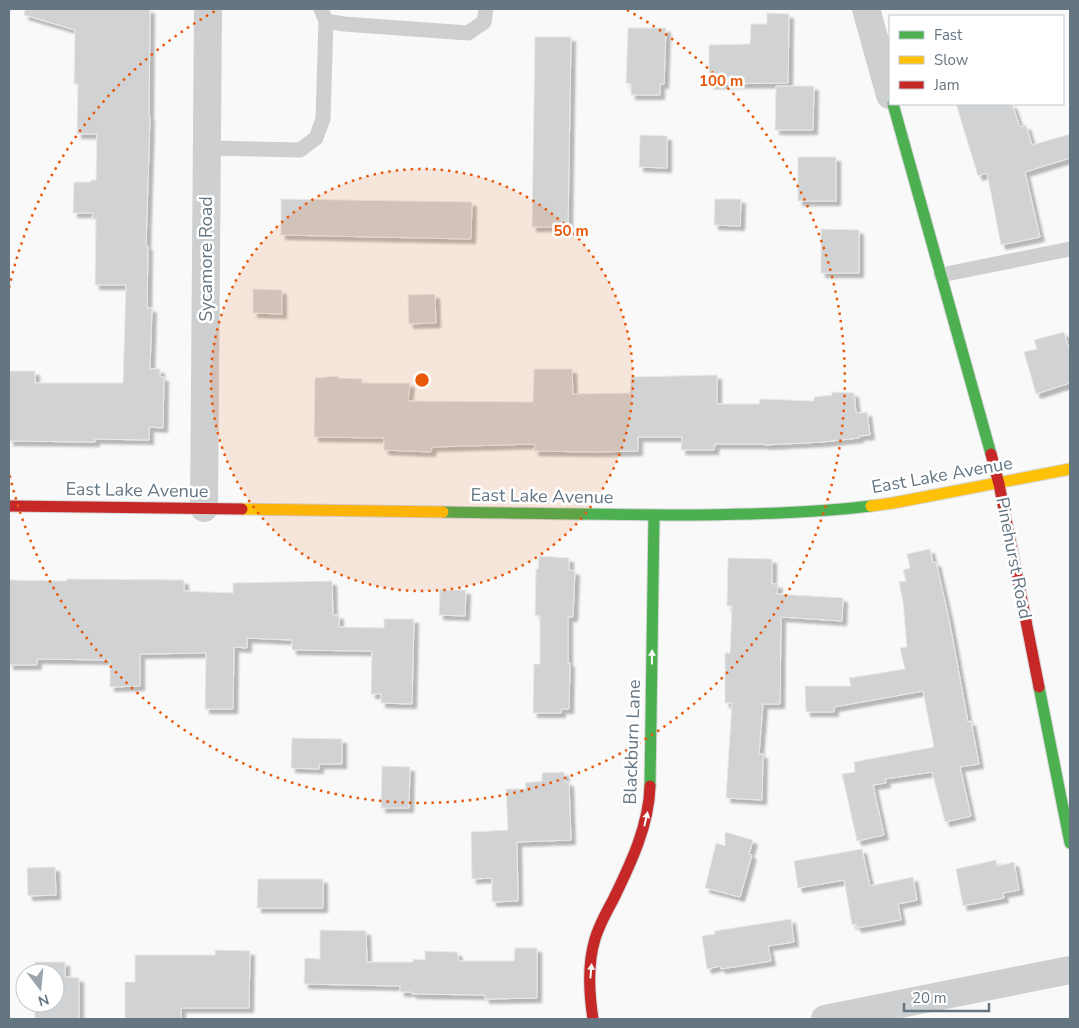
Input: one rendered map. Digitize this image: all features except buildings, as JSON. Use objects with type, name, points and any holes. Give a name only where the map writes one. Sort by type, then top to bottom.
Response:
[{"type":"street","name":"Sycamore Road","points":[[204,508],[208,9]]},
{"type":"street","points":[[866,9],[889,91]]},
{"type":"street","name":"Pinehurst Road","points":[[893,105],[999,484],[1070,843]]},
{"type":"street","name":"East Lake Avenue","points":[[9,506],[654,515],[776,514],[838,510],[893,503],[1070,469]]},
{"type":"street","name":"Blackburn Lane","points":[[593,1019],[590,978],[594,945],[632,861],[642,833],[650,790],[654,515]]},
{"type":"street","points":[[825,1019],[1070,970]]},
{"type":"lane","points":[[206,148],[300,150],[316,138],[322,119],[323,15],[344,24],[468,33],[484,22],[486,9]]},
{"type":"lane","points":[[941,275],[1070,249]]},
{"type":"traffic: fast","points":[[893,105],[991,454]]},
{"type":"traffic: fast","points":[[443,512],[697,515],[806,512],[871,506]]},
{"type":"traffic: fast","points":[[650,786],[654,515]]},
{"type":"traffic: fast","points":[[1039,687],[1070,843]]},
{"type":"traffic: slow","points":[[871,506],[1070,469]]},
{"type":"traffic: slow","points":[[242,509],[443,512]]},
{"type":"traffic: jam","points":[[991,454],[999,484],[1039,687]]},
{"type":"traffic: jam","points":[[9,506],[242,509]]},
{"type":"traffic: jam","points":[[593,1019],[590,999],[592,949],[601,923],[638,844],[649,801],[650,786]]}]
